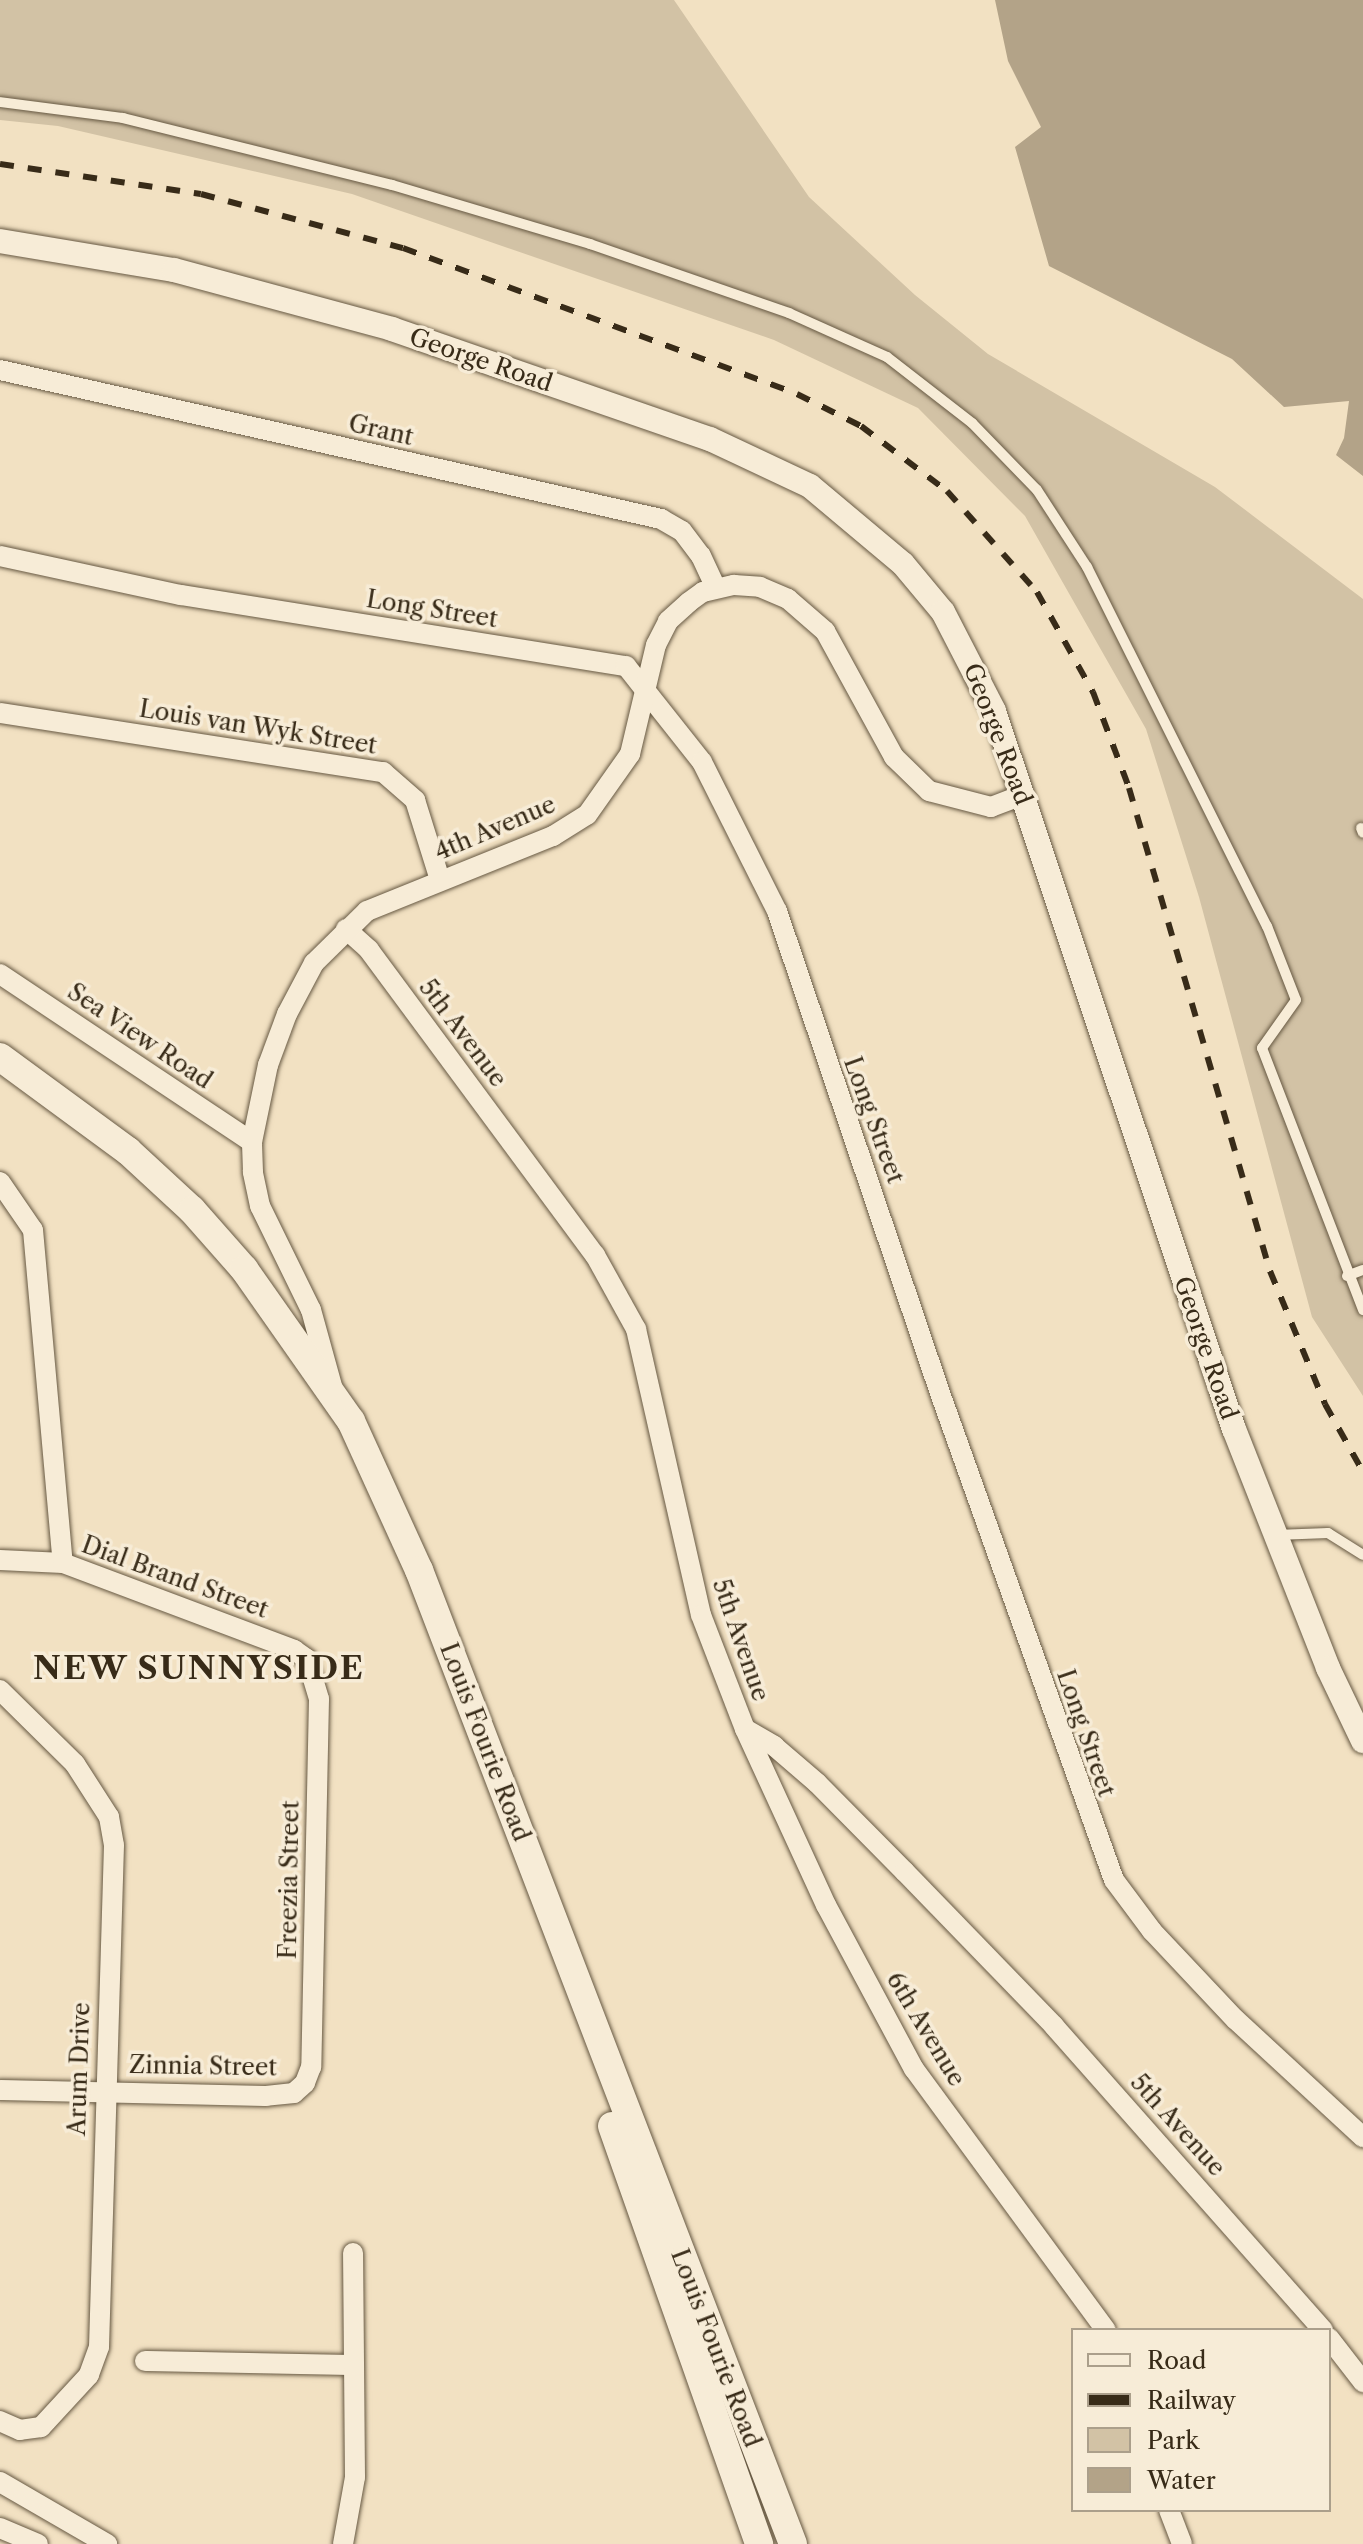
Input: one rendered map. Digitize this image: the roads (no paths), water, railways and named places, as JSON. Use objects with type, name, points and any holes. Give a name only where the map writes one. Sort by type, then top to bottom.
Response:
[{"type":"main road","name":"Louis Fourie Road","points":[[0,1057],[128,1151],[192,1210],[244,1269],[334,1394],[419,1570],[793,2544]]},
{"type":"main road","points":[[419,1570],[759,2544]]},
{"type":"main road","points":[[760,2463],[805,2544]]},
{"type":"street","name":"George Road","points":[[0,241],[174,270],[392,329],[778,467],[865,527],[943,612],[994,711],[1150,1188],[1276,1535],[1363,1741]]},
{"type":"street","name":"Grant","points":[[0,370],[661,519],[682,531],[701,556],[716,588]]},
{"type":"street","name":"Long Street","points":[[0,556],[181,595],[626,666],[702,762],[777,911],[975,1493],[1114,1880],[1152,1931],[1236,2020],[1363,2137]]},
{"type":"street","points":[[716,588],[760,587],[806,611],[842,655],[894,757],[929,791],[991,807],[1023,795]]},
{"type":"street","name":"4th Avenue","points":[[334,1394],[311,1310],[260,1206],[252,1142],[268,1065],[287,1014],[314,963],[346,929],[381,903],[553,836],[587,815],[630,754],[656,645],[668,621],[703,592],[716,588]]},
{"type":"street","name":"Louis van Wyk Street","points":[[0,713],[383,772],[415,800],[440,880]]},
{"type":"street","name":"5th Avenue","points":[[346,929],[369,950],[595,1255],[636,1329],[701,1615],[745,1729],[774,1746],[817,1783],[1054,2026],[1321,2328]]},
{"type":"street","name":"Sea View Road","points":[[0,974],[252,1142]]},
{"type":"street","points":[[0,1182],[33,1230],[63,1563]]},
{"type":"street","name":"Dial Brand Street","points":[[0,1560],[63,1563],[294,1650],[307,1659],[316,1677]]},
{"type":"street","name":"Freezia Street","points":[[305,2083],[311,2067],[316,1677]]},
{"type":"street","name":"Arum Drive","points":[[0,1690],[75,1764],[113,1831],[99,2347],[89,2375],[41,2427],[20,2430],[0,2421]]},
{"type":"street","name":"6th Avenue","points":[[745,1729],[826,1905],[914,2069],[1105,2328]]},
{"type":"street","name":"Zinnia Street","points":[[0,2090],[266,2096],[294,2093],[305,2083]]},
{"type":"street","points":[[343,2544],[355,2477],[353,2253]]},
{"type":"street","points":[[1331,2341],[1363,2382]]},
{"type":"street","points":[[145,2361],[353,2365]]},
{"type":"street","points":[[0,2482],[107,2544]]},
{"type":"street","points":[[1170,2512],[1182,2544]]},
{"type":"street","points":[[0,2528],[38,2544]]},
{"type":"lane","points":[[0,102],[138,121],[392,185],[590,244],[789,313],[887,357],[972,423],[1037,490],[1087,567],[1267,926],[1296,1000],[1262,1048],[1347,1276],[1363,1310]]},
{"type":"lane","points":[[1347,1276],[1363,1270]]},
{"type":"lane","points":[[1276,1535],[1328,1533],[1363,1555]]},
{"type":"water","points":[[995,0],[1363,0],[1363,476],[1336,455],[1344,438],[1349,401],[1284,407],[1232,359],[1049,266],[1015,147],[1041,127],[1008,61]]},
{"type":"railway","points":[[0,164],[201,194],[403,248],[797,394],[861,426],[947,491],[1037,592],[1093,692],[1129,788],[1270,1271],[1325,1404],[1363,1472]]},
{"type":"district","name":"NEW SUNNYSIDE","points":[[199,1668]]}]
